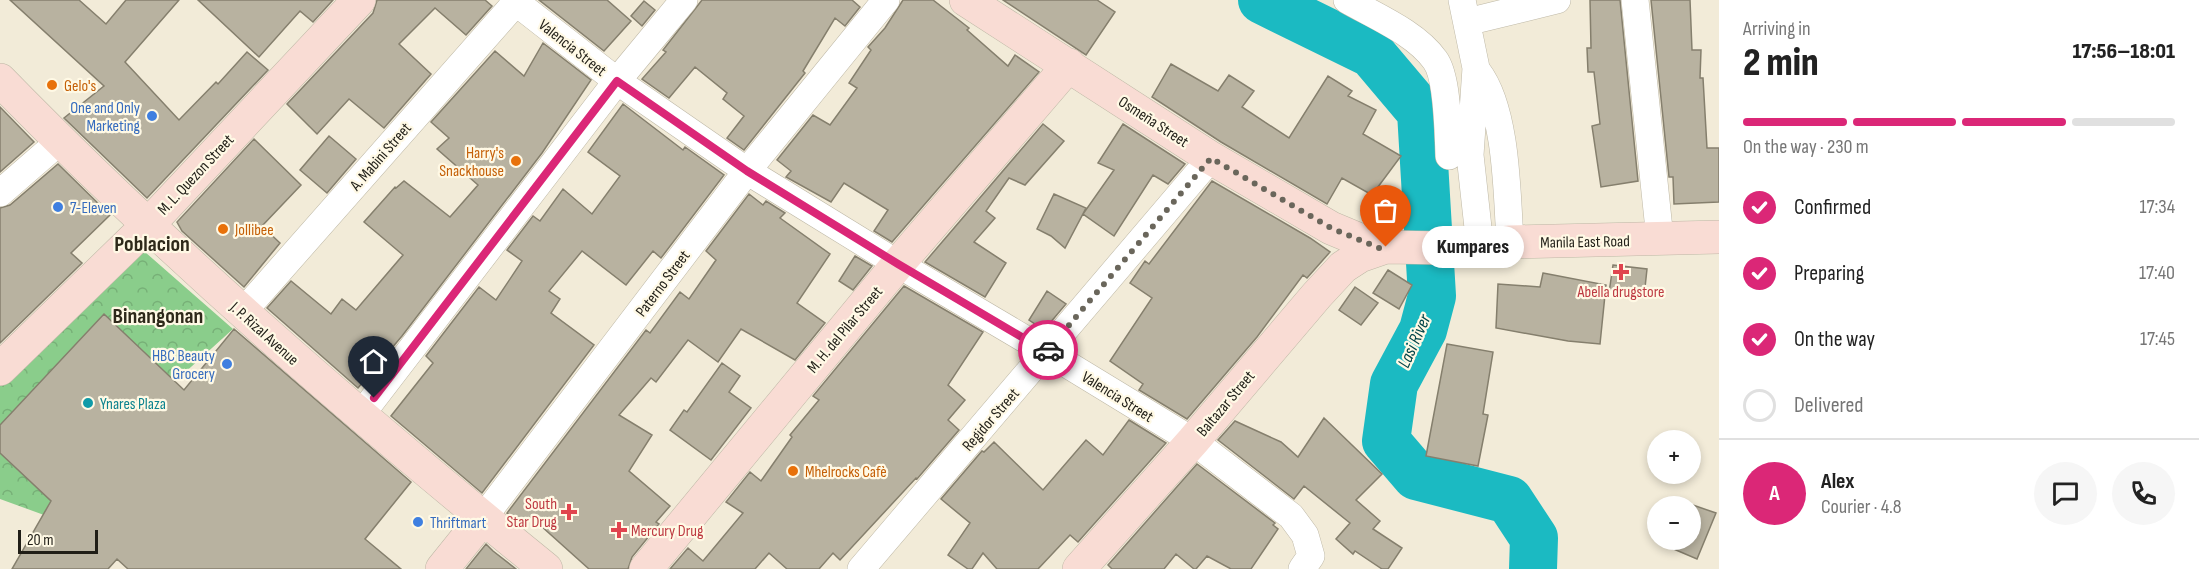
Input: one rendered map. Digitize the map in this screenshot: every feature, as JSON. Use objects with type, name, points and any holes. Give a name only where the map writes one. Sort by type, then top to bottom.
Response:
[{"type":"main road","name":"M. L. Quezon Street","points":[[0,369],[148,225],[359,0]]},
{"type":"main road","name":"Osmeña Street","points":[[966,0],[1211,158],[1331,228],[1379,248]]},
{"type":"main road","name":"M. H. del Pilar Street","points":[[646,569],[898,264],[1069,66]]},
{"type":"main road","name":"J. P. Rizal Avenue","points":[[0,80],[60,141],[242,313],[360,416],[546,569]]},
{"type":"main road","name":"Manila East Road","points":[[1379,248],[1433,249],[1495,244],[1719,237]]},
{"type":"main road","name":"Baltazar Street","points":[[1079,569],[1193,441],[1330,281],[1351,261],[1379,248]]},
{"type":"main road","name":"Paterno Street","points":[[442,569],[483,518]]},
{"type":"street","points":[[360,416],[617,81],[684,0]]},
{"type":"street","name":"Paterno Street","points":[[483,518],[747,171],[886,0]]},
{"type":"street","points":[[1347,0],[1417,41],[1437,61],[1447,101],[1449,156]]},
{"type":"street","points":[[1495,244],[1504,148],[1488,84],[1476,68],[1465,11],[1557,0]]},
{"type":"street","points":[[1635,0],[1660,239]]},
{"type":"street","name":"Valencia Street","points":[[515,1],[617,81],[747,171],[1193,441],[1291,516],[1305,535],[1307,563]]},
{"type":"street","name":"A. Mabini Street","points":[[242,313],[515,1]]},
{"type":"street","points":[[0,193],[60,141]]},
{"type":"street","name":"Regidor Street","points":[[861,569],[1211,158]]},
{"type":"green space","points":[[137,245],[233,329],[181,376],[58,508],[44,515],[0,499],[0,383]]},
{"type":"building","points":[[10,0],[79,0],[106,24],[126,0],[179,0],[125,62],[179,120],[216,82],[218,84],[247,52],[268,70],[147,198],[64,118],[104,86]]},
{"type":"building","points":[[198,0],[333,0],[313,22],[300,11],[259,57]]},
{"type":"building","points":[[377,0],[485,0],[492,6],[466,35],[435,8],[399,44],[431,74],[384,128],[349,99],[317,134],[287,104],[373,13]]},
{"type":"building","points":[[539,0],[607,0],[631,21],[604,51]]},
{"type":"building","points":[[702,0],[852,0],[860,7],[845,26],[835,18],[803,71],[805,73],[744,150],[727,138],[744,116],[723,99],[727,93],[695,67],[669,98],[642,79],[666,52],[663,50]]},
{"type":"building","points":[[903,0],[933,0],[969,28],[967,30],[1008,66],[1015,55],[1039,72],[892,242],[874,231],[888,210],[844,183],[831,202],[786,177],[791,171],[777,160],[813,115],[830,125],[857,88],[849,83],[871,50],[868,47],[885,28]]},
{"type":"building","points":[[1003,0],[1097,0],[1115,12],[1086,55]]},
{"type":"building","points":[[1590,0],[1620,0],[1638,181],[1601,187],[1592,126],[1600,124],[1594,72],[1588,72],[1587,48],[1591,48]]},
{"type":"building","points":[[1651,0],[1690,0],[1692,50],[1701,50],[1700,78],[1703,78],[1707,148],[1719,148],[1719,202],[1674,204],[1673,177],[1669,177]]},
{"type":"building","points":[[644,1],[655,10],[642,26],[631,16]]},
{"type":"building","points":[[543,43],[591,80],[542,153],[402,336],[358,388],[267,308],[291,281],[331,314],[342,299],[356,310],[403,255],[364,222],[395,187],[404,181],[450,217],[478,185],[437,149],[449,138],[431,122],[495,51],[524,76]]},
{"type":"building","points":[[1171,64],[1218,91],[1229,75],[1254,91],[1242,107],[1289,138],[1328,76],[1352,91],[1348,96],[1376,110],[1363,134],[1401,156],[1372,195],[1342,178],[1327,204],[1221,142],[1152,97]]},
{"type":"building","points":[[623,104],[683,150],[685,147],[724,175],[661,258],[653,251],[626,285],[582,251],[549,291],[560,299],[551,313],[594,345],[482,493],[391,416],[433,363],[426,356],[479,287],[496,300],[522,261],[507,250],[533,216],[540,221],[563,189],[592,214],[620,176],[588,152]]},
{"type":"building","points":[[0,107],[34,142],[0,172]]},
{"type":"building","points":[[1043,124],[1064,141],[1025,185],[1009,178],[986,211],[995,218],[974,242],[1006,263],[985,297],[925,262]]},
{"type":"building","points":[[1123,124],[1185,164],[1168,184],[1153,175],[1114,236],[1083,214],[1114,170],[1098,163]]},
{"type":"building","points":[[329,136],[356,159],[327,193],[300,170]]},
{"type":"building","points":[[254,139],[301,185],[262,226],[280,243],[244,287],[182,231],[177,222]]},
{"type":"building","points":[[58,164],[110,215],[71,253],[82,263],[0,343],[0,208],[10,205]]},
{"type":"building","points":[[1212,181],[1330,252],[1307,278],[1303,275],[1257,337],[1187,419],[1139,390],[1143,384],[1110,361],[1152,298],[1130,283],[1145,261],[1149,264]]},
{"type":"building","points":[[749,194],[763,205],[766,201],[785,213],[780,218],[830,254],[797,303],[825,323],[795,360],[741,329],[718,362],[688,340],[656,382],[651,378],[619,415],[652,435],[629,471],[670,506],[656,522],[659,524],[632,557],[628,569],[589,569],[531,517],[522,525],[507,513],[646,330],[650,333],[680,292],[689,299],[716,260],[706,251]]},
{"type":"building","points":[[1054,194],[1086,208],[1065,248],[1051,236],[1037,229]]},
{"type":"building","points":[[855,256],[872,266],[853,290],[839,281]]},
{"type":"building","points":[[1613,265],[1647,269],[1644,297],[1609,293]]},
{"type":"building","points":[[1388,270],[1412,285],[1399,309],[1373,293]]},
{"type":"building","points":[[1543,273],[1606,285],[1600,344],[1568,341],[1496,328],[1498,284],[1540,287]]},
{"type":"building","points":[[904,286],[983,332],[948,385],[965,400],[948,420],[959,430],[917,479],[840,560],[833,553],[819,569],[787,569],[769,553],[755,569],[670,569],[688,548],[703,561],[743,513],[726,502],[750,472],[761,481],[792,437],[790,435],[819,400],[813,396]]},
{"type":"building","points":[[1355,287],[1378,303],[1361,325],[1339,310]]},
{"type":"building","points":[[1047,291],[1066,304],[1044,330],[1029,320]]},
{"type":"building","points":[[104,314],[184,390],[234,329],[411,482],[365,539],[401,569],[128,569],[117,559],[108,569],[12,569],[51,501],[0,453],[0,425]]},
{"type":"building","points":[[1447,344],[1493,352],[1483,414],[1488,415],[1478,466],[1426,456]]},
{"type":"building","points":[[722,363],[740,376],[729,392],[751,408],[711,460],[670,430],[684,410],[687,412]]},
{"type":"building","points":[[1324,418],[1382,474],[1356,500],[1380,521],[1373,529],[1402,548],[1388,569],[1382,569],[1355,551],[1353,554],[1336,539],[1350,523],[1304,486],[1294,499],[1218,440],[1235,421],[1281,442],[1298,457]]},
{"type":"building","points":[[1129,420],[1166,443],[1078,542],[1070,535],[1038,569],[997,569],[983,553],[972,569],[968,569],[948,555],[970,523],[941,499],[982,451],[984,452],[994,442],[1043,490],[1086,440],[1103,455]]},
{"type":"building","points":[[1197,464],[1275,523],[1273,525],[1278,529],[1251,569],[1231,569],[1207,556],[1194,569],[1176,554],[1164,569],[1112,569],[1108,565]]},
{"type":"building","points":[[1701,508],[1716,513],[1701,549]]},
{"type":"building","points":[[486,544],[493,551],[516,569],[466,569]]},
{"type":"building","points":[[1676,550],[1701,550],[1697,559]]},
{"type":"waterway","name":"Lasi River","points":[[1262,0],[1372,54],[1421,112],[1432,296],[1423,330],[1394,384],[1386,441],[1416,476],[1509,500],[1534,538],[1533,569]]},
{"type":"way so far","points":[[1048,350],[1211,158],[1331,228],[1379,248],[1386,247]]},
{"type":"place","name":"Gelo's","points":[[52,85]]},
{"type":"place","name":"One and Only Marketing","points":[[152,116]]},
{"type":"place","name":"Harry's Snackhouse","points":[[516,161]]},
{"type":"place","name":"7-Eleven","points":[[58,207]]},
{"type":"place","name":"Jollibee","points":[[223,229]]},
{"type":"place","name":"Kumpares","points":[[1386,247]]},
{"type":"place","name":"Abella drugstore","points":[[1621,272]]},
{"type":"place","name":"HBC Beauty Grocery","points":[[227,364]]},
{"type":"place","name":"Ynares Plaza","points":[[88,403]]},
{"type":"place","name":"Mhelrocks Cafè","points":[[793,471]]},
{"type":"place","name":"South Star Drug","points":[[569,512]]},
{"type":"place","name":"Thriftmart","points":[[418,522]]},
{"type":"place","name":"Mercury Drug","points":[[619,530]]},
{"type":"district","name":"Poblacion","points":[[152,243]]},
{"type":"district","name":"Binangonan","points":[[158,315]]},
{"type":"route","points":[[374,398],[617,81],[747,171],[898,264],[1047,352],[1048,350]]}]
